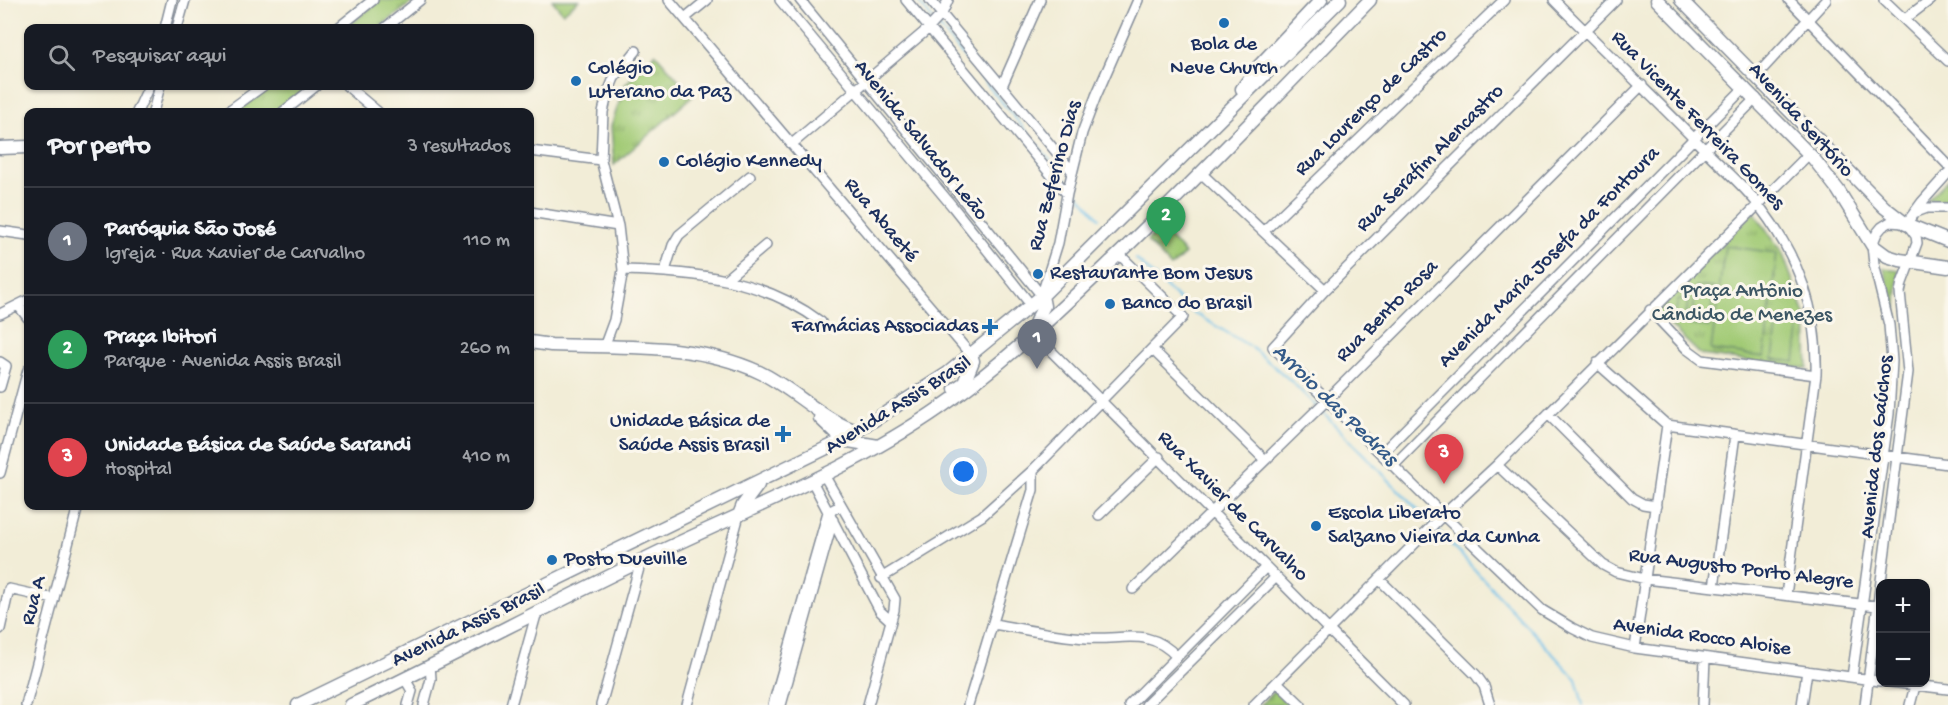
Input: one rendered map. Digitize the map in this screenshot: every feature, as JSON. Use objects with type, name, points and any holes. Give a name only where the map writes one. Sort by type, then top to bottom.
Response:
[{"type":"main road","name":"Avenida Assis Brasil","points":[[1221,119],[1258,67],[1322,0]]},
{"type":"main road","name":"Avenida Assis Brasil","points":[[298,705],[843,440],[948,373],[1042,296],[1340,0]]},
{"type":"main road","name":"Avenida Assis Brasil","points":[[351,705],[641,561],[824,475],[878,446],[940,408],[1002,363],[1119,254],[1370,0]]},
{"type":"main road","name":"Avenida Sertório","points":[[1657,0],[1809,154],[1838,190],[1872,245]]},
{"type":"main road","name":"Avenida Sertório","points":[[1681,0],[1884,207],[1906,224],[1948,241]]},
{"type":"main road","points":[[0,148],[24,147]]},
{"type":"main road","points":[[1872,245],[1887,256],[1948,267]]},
{"type":"main road","points":[[1034,334],[1036,321],[1044,306],[1042,296]]},
{"type":"main road","points":[[534,342],[682,349],[703,353],[761,372],[842,426],[858,431]]},
{"type":"main road","points":[[940,408],[945,397],[964,383],[973,361],[970,355]]},
{"type":"main road","points":[[793,392],[843,440],[878,446]]},
{"type":"main road","points":[[739,515],[743,505],[760,481]]},
{"type":"main road","points":[[408,653],[430,665]]},
{"type":"street","points":[[166,24],[172,0]]},
{"type":"street","points":[[343,24],[373,0]]},
{"type":"street","points":[[390,24],[420,0]]},
{"type":"street","name":"Rua Abaeté","points":[[669,0],[970,355]]},
{"type":"street","points":[[685,18],[707,0]]},
{"type":"street","name":"Avenida Salvador Leão","points":[[780,0],[953,207],[1031,305]]},
{"type":"street","name":"Avenida Salvador Leão","points":[[801,0],[1042,296]]},
{"type":"street","points":[[906,0],[936,21],[1002,86],[1071,174]]},
{"type":"street","points":[[930,0],[936,21],[1067,192]]},
{"type":"street","points":[[792,144],[936,21],[948,0]]},
{"type":"street","points":[[1002,86],[1040,0]]},
{"type":"street","name":"Rua Zeferino Dias","points":[[1042,296],[1058,243],[1067,192],[1082,134],[1138,0]]},
{"type":"street","name":"Rua Lourenço de Castro","points":[[1264,231],[1504,0]]},
{"type":"street","name":"Rua Vicente Ferreira Gomes","points":[[1554,0],[1642,85],[1759,205],[1788,250],[1803,282],[1812,315],[1817,347],[1816,375],[1786,595]]},
{"type":"street","name":"Rua Serafim Alencastro","points":[[1273,347],[1325,290],[1616,0]]},
{"type":"street","points":[[1789,0],[1948,165]]},
{"type":"street","points":[[1757,75],[1826,0]]},
{"type":"street","points":[[1884,0],[1948,61]]},
{"type":"street","points":[[1905,20],[1930,0]]},
{"type":"street","points":[[178,24],[182,1]]},
{"type":"street","points":[[604,347],[615,312],[623,270],[618,226],[601,160],[602,121],[607,95],[619,70],[636,51]]},
{"type":"street","name":"Rua Bento Rosa","points":[[1133,589],[1326,401],[1642,85]]},
{"type":"street","name":"Avenida Maria Josefa da Fontoura","points":[[1381,454],[1745,87]]},
{"type":"street","points":[[139,108],[147,90]]},
{"type":"street","points":[[154,108],[159,90]]},
{"type":"street","points":[[233,108],[257,90]]},
{"type":"street","points":[[288,108],[311,90]]},
{"type":"street","points":[[351,90],[373,108]]},
{"type":"street","name":"Avenida Maria Josefa da Fontoura","points":[[1393,466],[1756,98]]},
{"type":"street","points":[[534,152],[601,160]]},
{"type":"street","points":[[1254,705],[1809,154]]},
{"type":"street","points":[[1201,173],[1325,290]]},
{"type":"street","points":[[1872,245],[1877,233],[1890,222],[1906,224],[1948,173]]},
{"type":"street","points":[[665,271],[672,245],[679,235],[750,176]]},
{"type":"street","points":[[953,207],[963,198]]},
{"type":"street","points":[[1914,213],[1928,208],[1948,207]]},
{"type":"street","points":[[534,213],[618,226]]},
{"type":"street","name":"Avenida dos Gaúchos","points":[[1881,579],[1908,372],[1900,292],[1917,243],[1912,230],[1906,224]]},
{"type":"street","points":[[0,231],[24,234]]},
{"type":"street","points":[[726,279],[766,245]]},
{"type":"street","name":"Avenida dos Gaúchos","points":[[1852,677],[1889,414],[1892,361],[1889,325],[1874,264],[1872,245]]},
{"type":"street","points":[[881,578],[982,516],[1033,470],[1183,317],[1119,254]]},
{"type":"street","points":[[623,270],[665,271],[726,279],[766,290],[789,300],[821,321]]},
{"type":"street","points":[[1543,291],[1554,302]]},
{"type":"street","points":[[0,314],[24,302]]},
{"type":"street","points":[[18,305],[24,313]]},
{"type":"street","points":[[1650,310],[1687,349],[1702,360],[1816,375]]},
{"type":"street","points":[[1889,325],[1904,323]]},
{"type":"street","name":"Rua Xavier de Carvalho","points":[[1034,334],[1404,705]]},
{"type":"street","name":"Avenida Rocco Aloise","points":[[1273,347],[1442,517],[1542,610],[1572,628],[1592,638],[1635,648],[1876,681]]},
{"type":"street","points":[[1152,349],[1265,460]]},
{"type":"street","points":[[0,362],[6,366],[0,387]]},
{"type":"street","points":[[1598,363],[1667,425],[1948,464]]},
{"type":"street","points":[[0,473],[24,400]]},
{"type":"street","points":[[1548,414],[1632,498],[1644,504],[1656,506]]},
{"type":"street","points":[[1635,648],[1667,425]]},
{"type":"street","points":[[1714,587],[1735,435]]},
{"type":"street","points":[[1099,515],[1159,458]]},
{"type":"street","name":"Rua Augusto Porto Alegre","points":[[1497,465],[1603,565],[1616,572],[1645,579],[1876,606]]},
{"type":"street","points":[[968,705],[1033,490],[1033,470]]},
{"type":"street","points":[[824,475],[895,599],[868,705]]},
{"type":"street","points":[[812,481],[880,611],[891,621]]},
{"type":"street","name":"Rua A","points":[[26,705],[77,510]]},
{"type":"street","points":[[781,705],[791,657],[831,516],[842,510]]},
{"type":"street","points":[[687,705],[739,515]]},
{"type":"street","points":[[601,705],[641,561]]},
{"type":"street","points":[[1129,705],[1266,567]]},
{"type":"street","points":[[1146,705],[1276,577]]},
{"type":"street","points":[[1379,579],[1476,675],[1484,686],[1490,705]]},
{"type":"street","points":[[0,629],[9,589],[54,599]]},
{"type":"street","points":[[511,705],[536,615]]},
{"type":"street","name":"Avenida dos Gaúchos","points":[[1866,705],[1876,615]]},
{"type":"street","points":[[993,624],[1085,638],[1128,636],[1147,639],[1162,643],[1177,657]]},
{"type":"street","points":[[773,705],[791,657]]},
{"type":"street","points":[[1703,705],[1705,658]]},
{"type":"street","points":[[424,705],[431,679],[430,665]]},
{"type":"street","points":[[1802,705],[1807,671]]},
{"type":"street","points":[[1163,672],[1172,681]]},
{"type":"street","points":[[405,679],[412,691],[408,705]]},
{"type":"street","points":[[1276,682],[1301,705]]},
{"type":"street","points":[[1910,705],[1911,687]]},
{"type":"street","points":[[1930,687],[1948,689]]},
{"type":"green space","points":[[380,0],[415,0],[384,24],[351,24]]},
{"type":"green space","points":[[552,0],[579,0],[563,13]]},
{"type":"green space","points":[[655,53],[693,96],[614,165],[611,126],[625,85]]},
{"type":"green space","points":[[266,90],[305,90],[282,108],[241,108]]},
{"type":"green space","points":[[1948,179],[1948,200],[1927,201]]},
{"type":"green space","name":"Praça Antônio Cândido de Menezes","points":[[1754,212],[1782,252],[1806,317],[1808,369],[1701,355],[1655,311]]},
{"type":"green space","points":[[1161,228],[1185,254],[1171,267],[1147,241]]},
{"type":"green space","points":[[1725,246],[1777,253],[1764,357],[1711,350]]},
{"type":"green space","points":[[1884,268],[1899,270],[1896,317]]},
{"type":"green space","points":[[1696,286],[1714,288],[1709,327],[1690,325]]},
{"type":"green space","points":[[1678,300],[1688,301],[1685,323],[1674,321]]},
{"type":"green space","points":[[1778,320],[1800,323],[1795,362],[1773,359]]},
{"type":"green space","points":[[1274,691],[1289,705],[1260,705]]},
{"type":"waterway","name":"Arroio das Pedras","points":[[917,0],[932,19]]},
{"type":"waterway","name":"Arroio das Pedras","points":[[936,23],[1067,180]]},
{"type":"waterway","name":"Arroio das Pedras","points":[[1072,186],[1099,218]]},
{"type":"waterway","name":"Arroio das Pedras","points":[[1136,259],[1191,311],[1251,347],[1316,406]]},
{"type":"waterway","name":"Arroio das Pedras","points":[[1320,410],[1432,524]]},
{"type":"waterway","name":"Arroio das Pedras","points":[[1436,528],[1576,679],[1583,705]]},
{"type":"place","name":"Bola de Neve Church","points":[[1224,23]]},
{"type":"place","name":"Colégio Luterano da Paz","points":[[576,81]]},
{"type":"place","name":"Colégio Kennedy","points":[[664,162]]},
{"type":"place","name":"Praça Ibitori","points":[[1166,247]]},
{"type":"place","name":"Restaurante Bom Jesus","points":[[1038,274]]},
{"type":"place","name":"Banco do Brasil","points":[[1110,304]]},
{"type":"place","name":"Farmácias Associadas","points":[[990,327]]},
{"type":"place","name":"Paróquia São José","points":[[1037,369]]},
{"type":"place","name":"Unidade Básica de Saúde Assis Brasil","points":[[783,434]]},
{"type":"place","name":"Unidade Básica de Saúde Sarandi","points":[[1444,484]]},
{"type":"place","name":"Escola Liberato Salzano Vieira da Cunha","points":[[1316,526]]},
{"type":"place","name":"Posto Dueville","points":[[552,560]]}]
